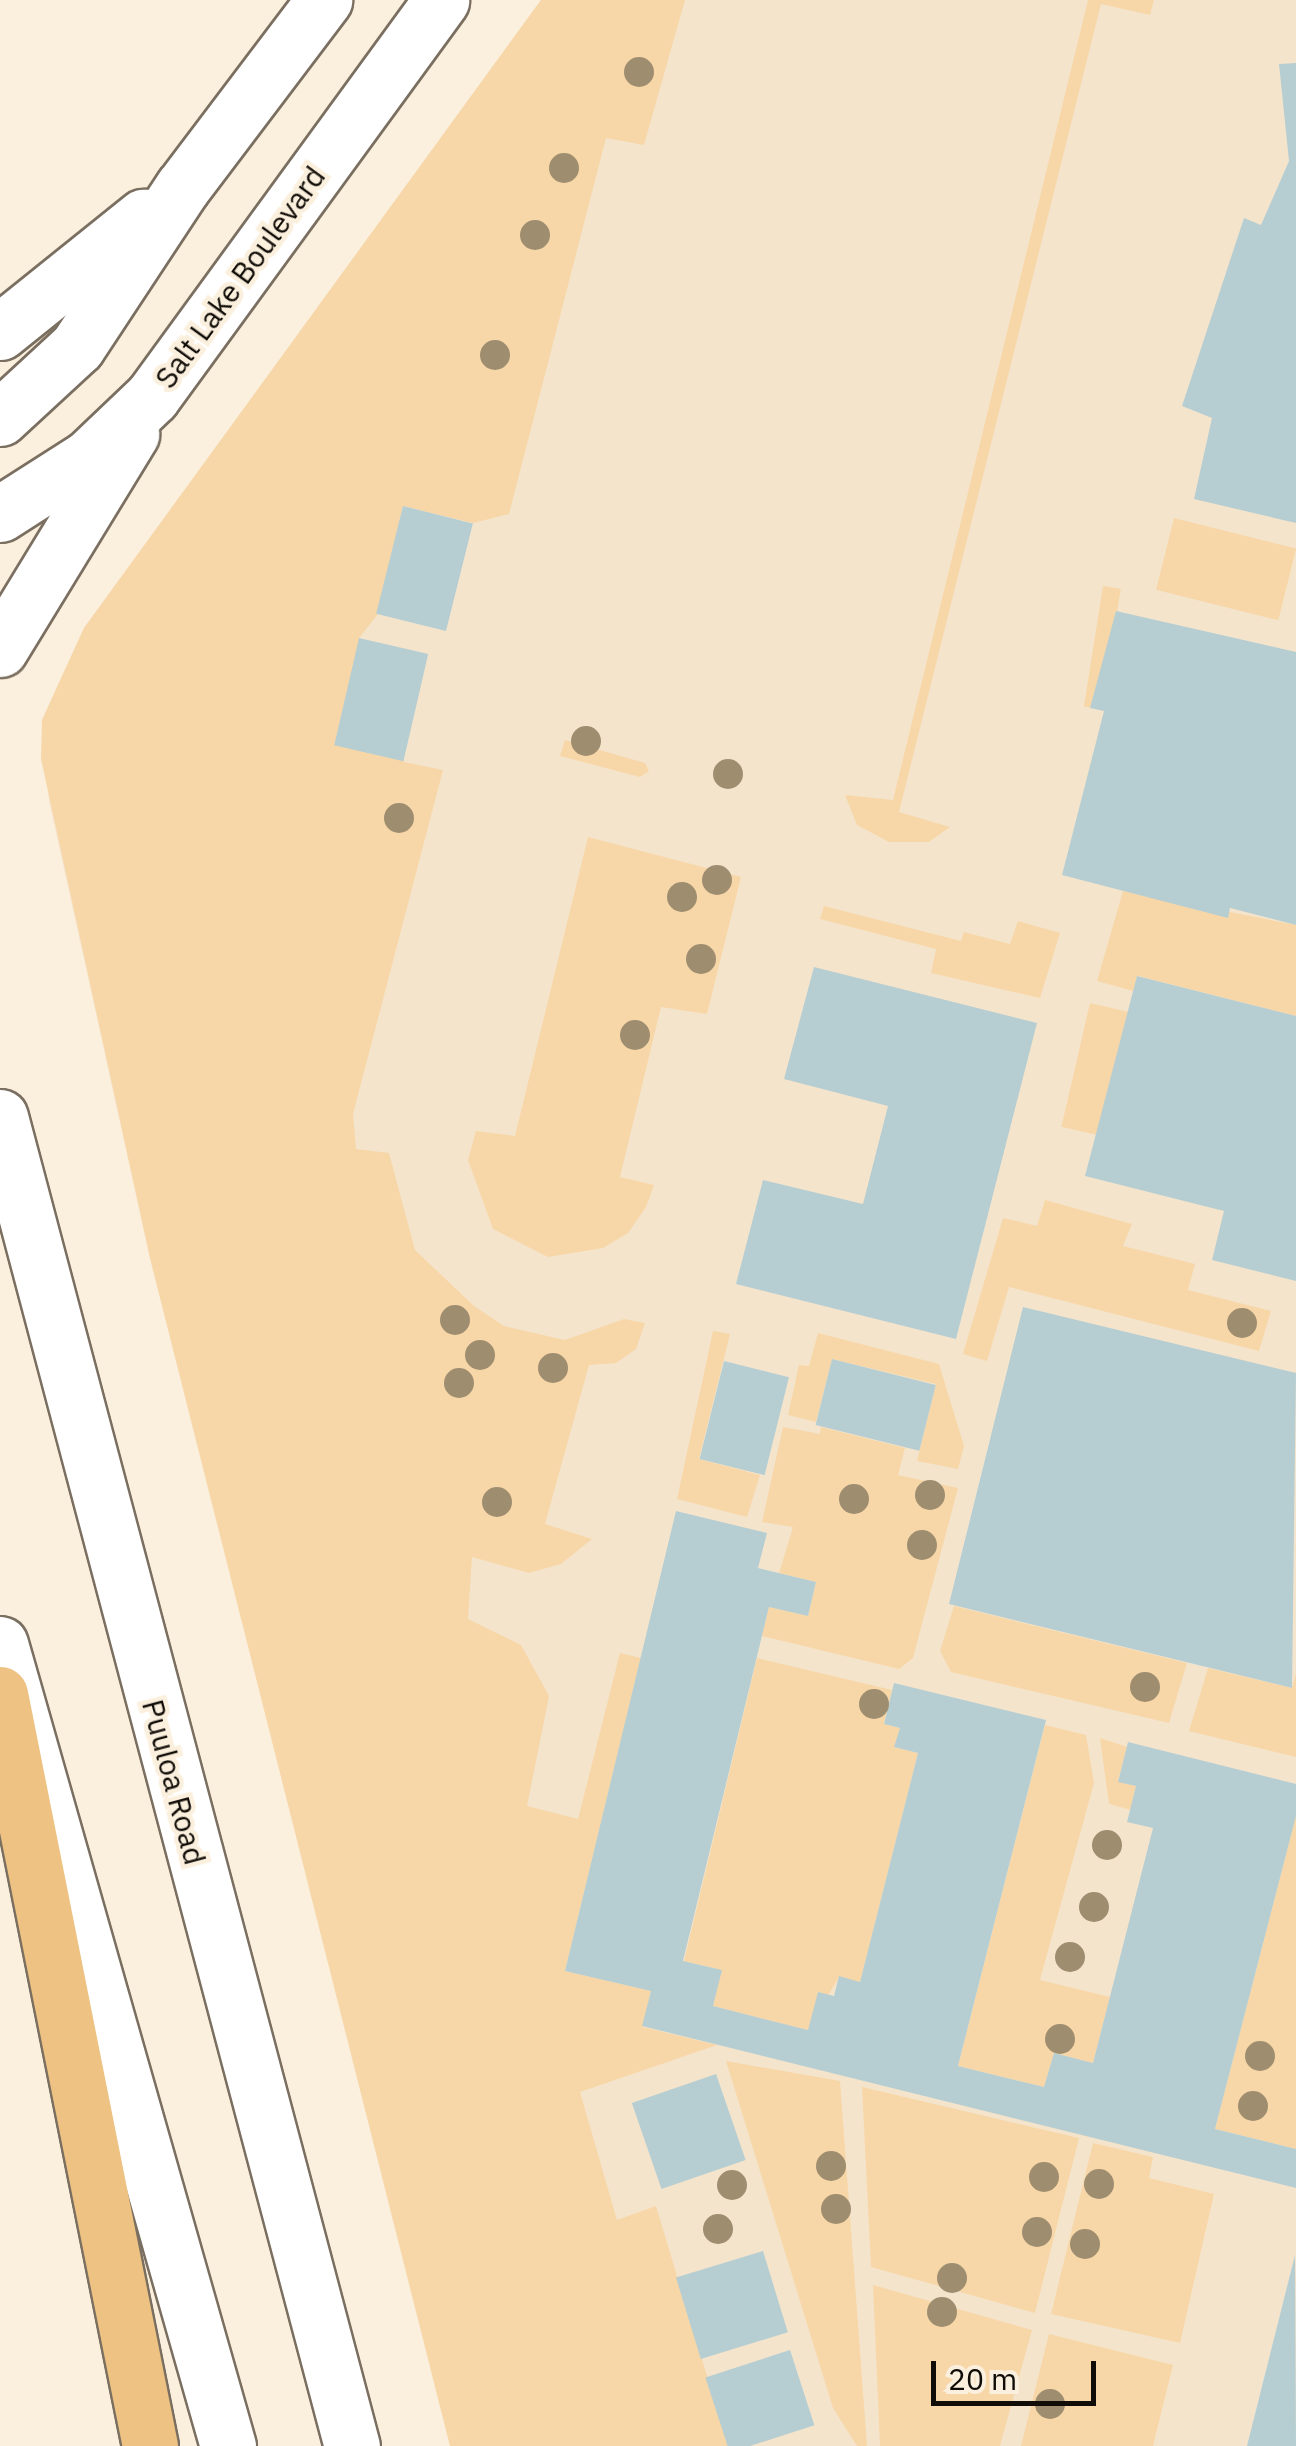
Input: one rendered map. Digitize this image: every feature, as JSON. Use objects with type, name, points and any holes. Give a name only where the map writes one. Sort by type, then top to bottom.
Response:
[{"type":"highway","points":[[0,1694],[150,2446]]},
{"type":"main road","points":[[0,418],[77,347],[182,188],[324,0]]},
{"type":"main road","name":"Salt Lake Boulevard","points":[[0,514],[89,456],[152,396],[441,0]]},
{"type":"main road","points":[[0,332],[182,188]]},
{"type":"main road","points":[[0,649],[152,396]]},
{"type":"main road","name":"Puuloa Road","points":[[0,1116],[352,2446]]},
{"type":"main road","points":[[0,1644],[187,2280],[228,2446]]},
{"type":"shaded area","points":[[541,0],[1296,0],[1296,2446],[450,2446],[150,1258],[49,801],[42,720],[84,628]]},
{"type":"shaded area","points":[[541,0],[685,0],[644,145],[606,138],[509,514],[473,523],[403,506],[378,614],[359,638],[404,762],[443,770],[353,1114],[356,1149],[389,1153],[415,1250],[474,1306],[504,1326],[565,1340],[624,1319],[645,1323],[636,1349],[616,1363],[589,1365],[545,1524],[592,1539],[561,1564],[529,1573],[472,1557],[468,1619],[521,1645],[549,1696],[527,1806],[578,1819],[620,1653],[641,1658],[565,1971],[651,1991],[643,2027],[717,2045],[580,2092],[617,2220],[656,2206],[728,2446],[450,2446],[150,1258],[41,759],[42,720],[84,628]]},
{"type":"shaded area","points":[[1088,0],[1154,0],[1150,15],[1101,4],[899,812],[950,827],[929,842],[889,842],[857,825],[845,795],[893,800]]},
{"type":"shaded area","points":[[1174,518],[1296,548],[1278,620],[1156,590]]},
{"type":"shaded area","points":[[1103,586],[1121,589],[1102,709],[1084,706]]},
{"type":"shaded area","points":[[565,740],[645,763],[649,771],[640,777],[560,756]]},
{"type":"shaded area","points":[[588,837],[741,877],[707,1014],[661,1007],[620,1177],[654,1185],[646,1207],[628,1233],[603,1248],[548,1257],[493,1229],[468,1160],[476,1131],[515,1136]]},
{"type":"shaded area","points":[[1123,891],[1296,925],[1296,1016],[1138,976],[1133,991],[1097,981]]},
{"type":"shaded area","points":[[824,906],[961,941],[964,932],[1010,944],[1018,921],[1060,933],[1040,998],[931,973],[936,949],[820,919]]},
{"type":"shaded area","points":[[1090,1003],[1128,1012],[1099,1136],[1061,1127]]},
{"type":"shaded area","points":[[1045,1200],[1132,1224],[1123,1246],[1195,1264],[1188,1290],[1271,1311],[1259,1351],[1009,1287],[987,1361],[963,1354],[1003,1218],[1037,1226]]},
{"type":"shaded area","points":[[713,1331],[730,1334],[699,1459],[760,1475],[747,1517],[677,1499]]},
{"type":"shaded area","points":[[818,1333],[939,1364],[964,1446],[958,1469],[917,1461],[936,1384],[832,1359],[816,1422],[788,1415],[799,1365],[809,1366]]},
{"type":"shaded area","points":[[783,1427],[820,1434],[821,1427],[905,1448],[898,1475],[958,1488],[913,1658],[899,1669],[762,1636],[769,1607],[808,1616],[816,1582],[779,1573],[793,1527],[762,1522]]},
{"type":"shaded area","points":[[954,1606],[1187,1663],[1169,1723],[951,1672],[940,1651]]},
{"type":"shaded area","points":[[757,1658],[892,1690],[884,1724],[900,1728],[895,1747],[918,1753],[860,1982],[839,1977],[808,2030],[713,2006],[721,1970],[684,1961]]},
{"type":"shaded area","points":[[1208,1668],[1292,1688],[1296,1673],[1296,1757],[1189,1731]]},
{"type":"shaded area","points":[[1045,1725],[1086,1735],[1094,1783],[1040,1980],[1110,1997],[1093,2063],[1054,2053],[1044,2087],[958,2066]]},
{"type":"shaded area","points":[[1100,1738],[1127,1747],[1118,1781],[1136,1786],[1131,1810],[1109,1804]]},
{"type":"shaded area","points":[[1296,1816],[1296,2149],[1215,2129]]},
{"type":"shaded area","points":[[726,2061],[840,2081],[867,2446],[857,2446],[833,2408]]},
{"type":"shaded area","points":[[862,2087],[1079,2138],[1035,2313],[871,2267]]},
{"type":"shaded area","points":[[1093,2143],[1153,2157],[1149,2178],[1214,2194],[1180,2343],[1051,2314]]},
{"type":"shaded area","points":[[873,2285],[1032,2330],[1000,2446],[880,2446]]},
{"type":"shaded area","points":[[1049,2334],[1173,2365],[1153,2446],[1021,2446]]},
{"type":"building","points":[[1296,63],[1296,523],[1194,499],[1212,418],[1182,406],[1244,218],[1261,225],[1289,161],[1279,64]]},
{"type":"building","points":[[403,506],[473,523],[446,631],[376,614]]},
{"type":"building","points":[[1116,611],[1296,652],[1296,925],[1230,908],[1228,918],[1062,875],[1104,711],[1090,708]]},
{"type":"building","points":[[359,638],[428,654],[403,761],[334,745]]},
{"type":"building","points":[[814,967],[1037,1023],[956,1339],[736,1284],[763,1180],[863,1204],[888,1106],[784,1079]]},
{"type":"building","points":[[1137,976],[1296,1016],[1296,1281],[1212,1260],[1224,1211],[1085,1176]]},
{"type":"building","points":[[1023,1307],[1296,1373],[1292,1688],[949,1604]]},
{"type":"building","points":[[832,1359],[936,1385],[919,1451],[816,1425]]},
{"type":"building","points":[[724,1361],[789,1377],[765,1475],[700,1459]]},
{"type":"building","points":[[676,1511],[767,1533],[758,1568],[816,1582],[808,1616],[769,1607],[683,1961],[722,1970],[713,2006],[808,2030],[818,1992],[834,1996],[839,1976],[860,1982],[918,1753],[894,1747],[900,1728],[884,1724],[894,1683],[1046,1720],[958,2066],[1044,2087],[1054,2053],[1093,2063],[1153,1828],[1127,1822],[1136,1786],[1118,1782],[1128,1742],[1296,1784],[1296,1816],[1215,2129],[1296,2149],[1296,2188],[642,2026],[651,1991],[565,1971]]},
{"type":"building","points":[[716,2074],[746,2160],[661,2189],[632,2103]]},
{"type":"building","points":[[763,2251],[788,2332],[701,2359],[676,2278]]},
{"type":"building","points":[[1295,2255],[1296,2446],[1247,2446]]},
{"type":"building","points":[[790,2350],[814,2425],[750,2446],[728,2446],[705,2378]]}]
